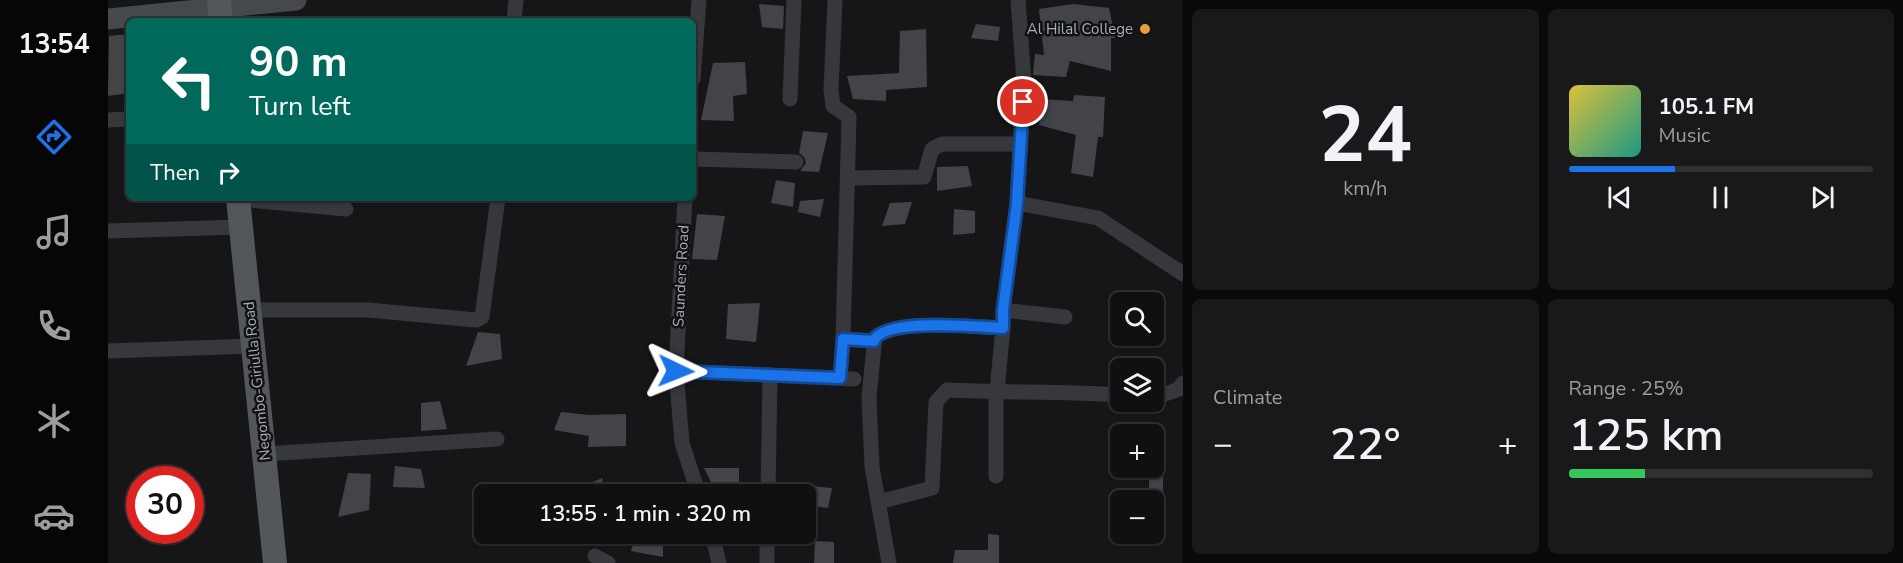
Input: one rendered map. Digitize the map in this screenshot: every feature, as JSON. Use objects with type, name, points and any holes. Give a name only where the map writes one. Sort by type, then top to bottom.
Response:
[{"type":"main road","name":"Negombo-Giriulla Road","points":[[238,201],[275,563]]},
{"type":"street","points":[[108,19],[296,0]]},
{"type":"street","points":[[514,18],[516,0]]},
{"type":"street","points":[[696,40],[699,0]]},
{"type":"street","points":[[790,99],[794,0]]},
{"type":"street","points":[[676,371],[847,379],[843,339],[849,117],[833,106],[831,90],[835,0]]},
{"type":"street","points":[[996,476],[996,392],[1003,310],[1017,203],[1024,82],[1018,0]]},
{"type":"street","points":[[108,120],[126,119]]},
{"type":"street","points":[[848,178],[924,177],[932,149],[942,144],[1021,144]]},
{"type":"street","points":[[696,159],[796,162]]},
{"type":"street","points":[[267,201],[346,209]]},
{"type":"street","points":[[248,310],[368,310],[476,320],[482,317],[498,201]]},
{"type":"street","name":"Saunders Road","points":[[685,201],[676,371],[682,443],[695,484]]},
{"type":"street","points":[[1017,203],[1098,218],[1183,274]]},
{"type":"street","points":[[108,231],[241,227]]},
{"type":"street","points":[[1003,310],[1065,316]]},
{"type":"street","points":[[889,563],[872,467],[869,398],[875,337],[885,330],[919,325],[1003,328]]},
{"type":"street","points":[[843,339],[874,341]]},
{"type":"street","points":[[108,351],[253,346]]},
{"type":"street","points":[[768,484],[770,375]]},
{"type":"street","points":[[1164,394],[1179,389],[1183,383]]},
{"type":"street","points":[[879,502],[932,488],[936,402],[946,390],[1082,392],[1110,395]]},
{"type":"street","points":[[265,454],[497,439]]},
{"type":"street","points":[[714,544],[719,563]]},
{"type":"street","points":[[767,544],[767,563]]},
{"type":"building","points":[[759,4],[784,6],[783,29],[762,27]]},
{"type":"building","points":[[1073,4],[1109,8],[1115,38],[1111,38],[1111,71],[1070,61],[1066,77],[1033,75],[1035,54],[1044,55],[1039,9]]},
{"type":"building","points":[[976,24],[1000,27],[998,41],[971,38]]},
{"type":"building","points":[[926,29],[927,87],[886,90],[886,101],[853,99],[847,76],[899,73],[900,31]]},
{"type":"building","points":[[126,34],[126,93],[108,96],[109,36]]},
{"type":"building","points":[[745,62],[747,94],[733,96],[734,121],[701,120],[713,63]]},
{"type":"building","points":[[1074,95],[1105,97],[1103,137],[1098,137],[1093,177],[1071,173],[1076,135],[1039,125],[1042,99],[1073,101]]},
{"type":"building","points":[[803,131],[828,133],[819,172],[800,171],[806,163],[804,157],[799,153]]},
{"type":"building","points":[[968,166],[972,186],[937,191],[937,167]]},
{"type":"building","points":[[776,180],[795,183],[793,207],[771,203]]},
{"type":"building","points":[[824,199],[820,217],[798,212],[800,201]]},
{"type":"building","points":[[912,202],[905,224],[882,226],[890,203]]},
{"type":"building","points":[[954,209],[975,211],[975,233],[953,235]]},
{"type":"building","points":[[697,214],[725,216],[717,260],[692,259]]},
{"type":"building","points":[[760,303],[756,342],[726,339],[728,304]]},
{"type":"building","points":[[478,332],[500,334],[502,359],[466,366]]},
{"type":"building","points":[[440,401],[447,429],[421,431],[421,403]]},
{"type":"building","points":[[561,412],[589,415],[626,414],[626,446],[588,447],[589,436],[554,430]]},
{"type":"building","points":[[395,466],[421,469],[425,488],[393,487]]},
{"type":"building","points":[[704,468],[739,468],[739,484],[712,484]]},
{"type":"building","points":[[348,473],[371,474],[369,510],[338,517]]},
{"type":"building","points":[[603,478],[602,484],[587,484]]},
{"type":"building","points":[[1149,478],[1163,478],[1163,490],[1149,490]]},
{"type":"building","points":[[816,487],[832,488],[828,508],[816,506]]},
{"type":"building","points":[[988,534],[999,535],[999,563],[953,563],[955,550],[988,550]]},
{"type":"building","points":[[816,541],[834,542],[834,563],[814,563]]},
{"type":"building","points":[[633,544],[663,544],[663,557],[631,551]]},
{"type":"place","name":"Al Hilal College","points":[[1145,29]]},
{"type":"route","points":[[676,371],[840,378],[843,339],[874,341],[875,337],[885,330],[919,325],[1003,328],[1003,310],[1017,203],[1023,102]]}]
